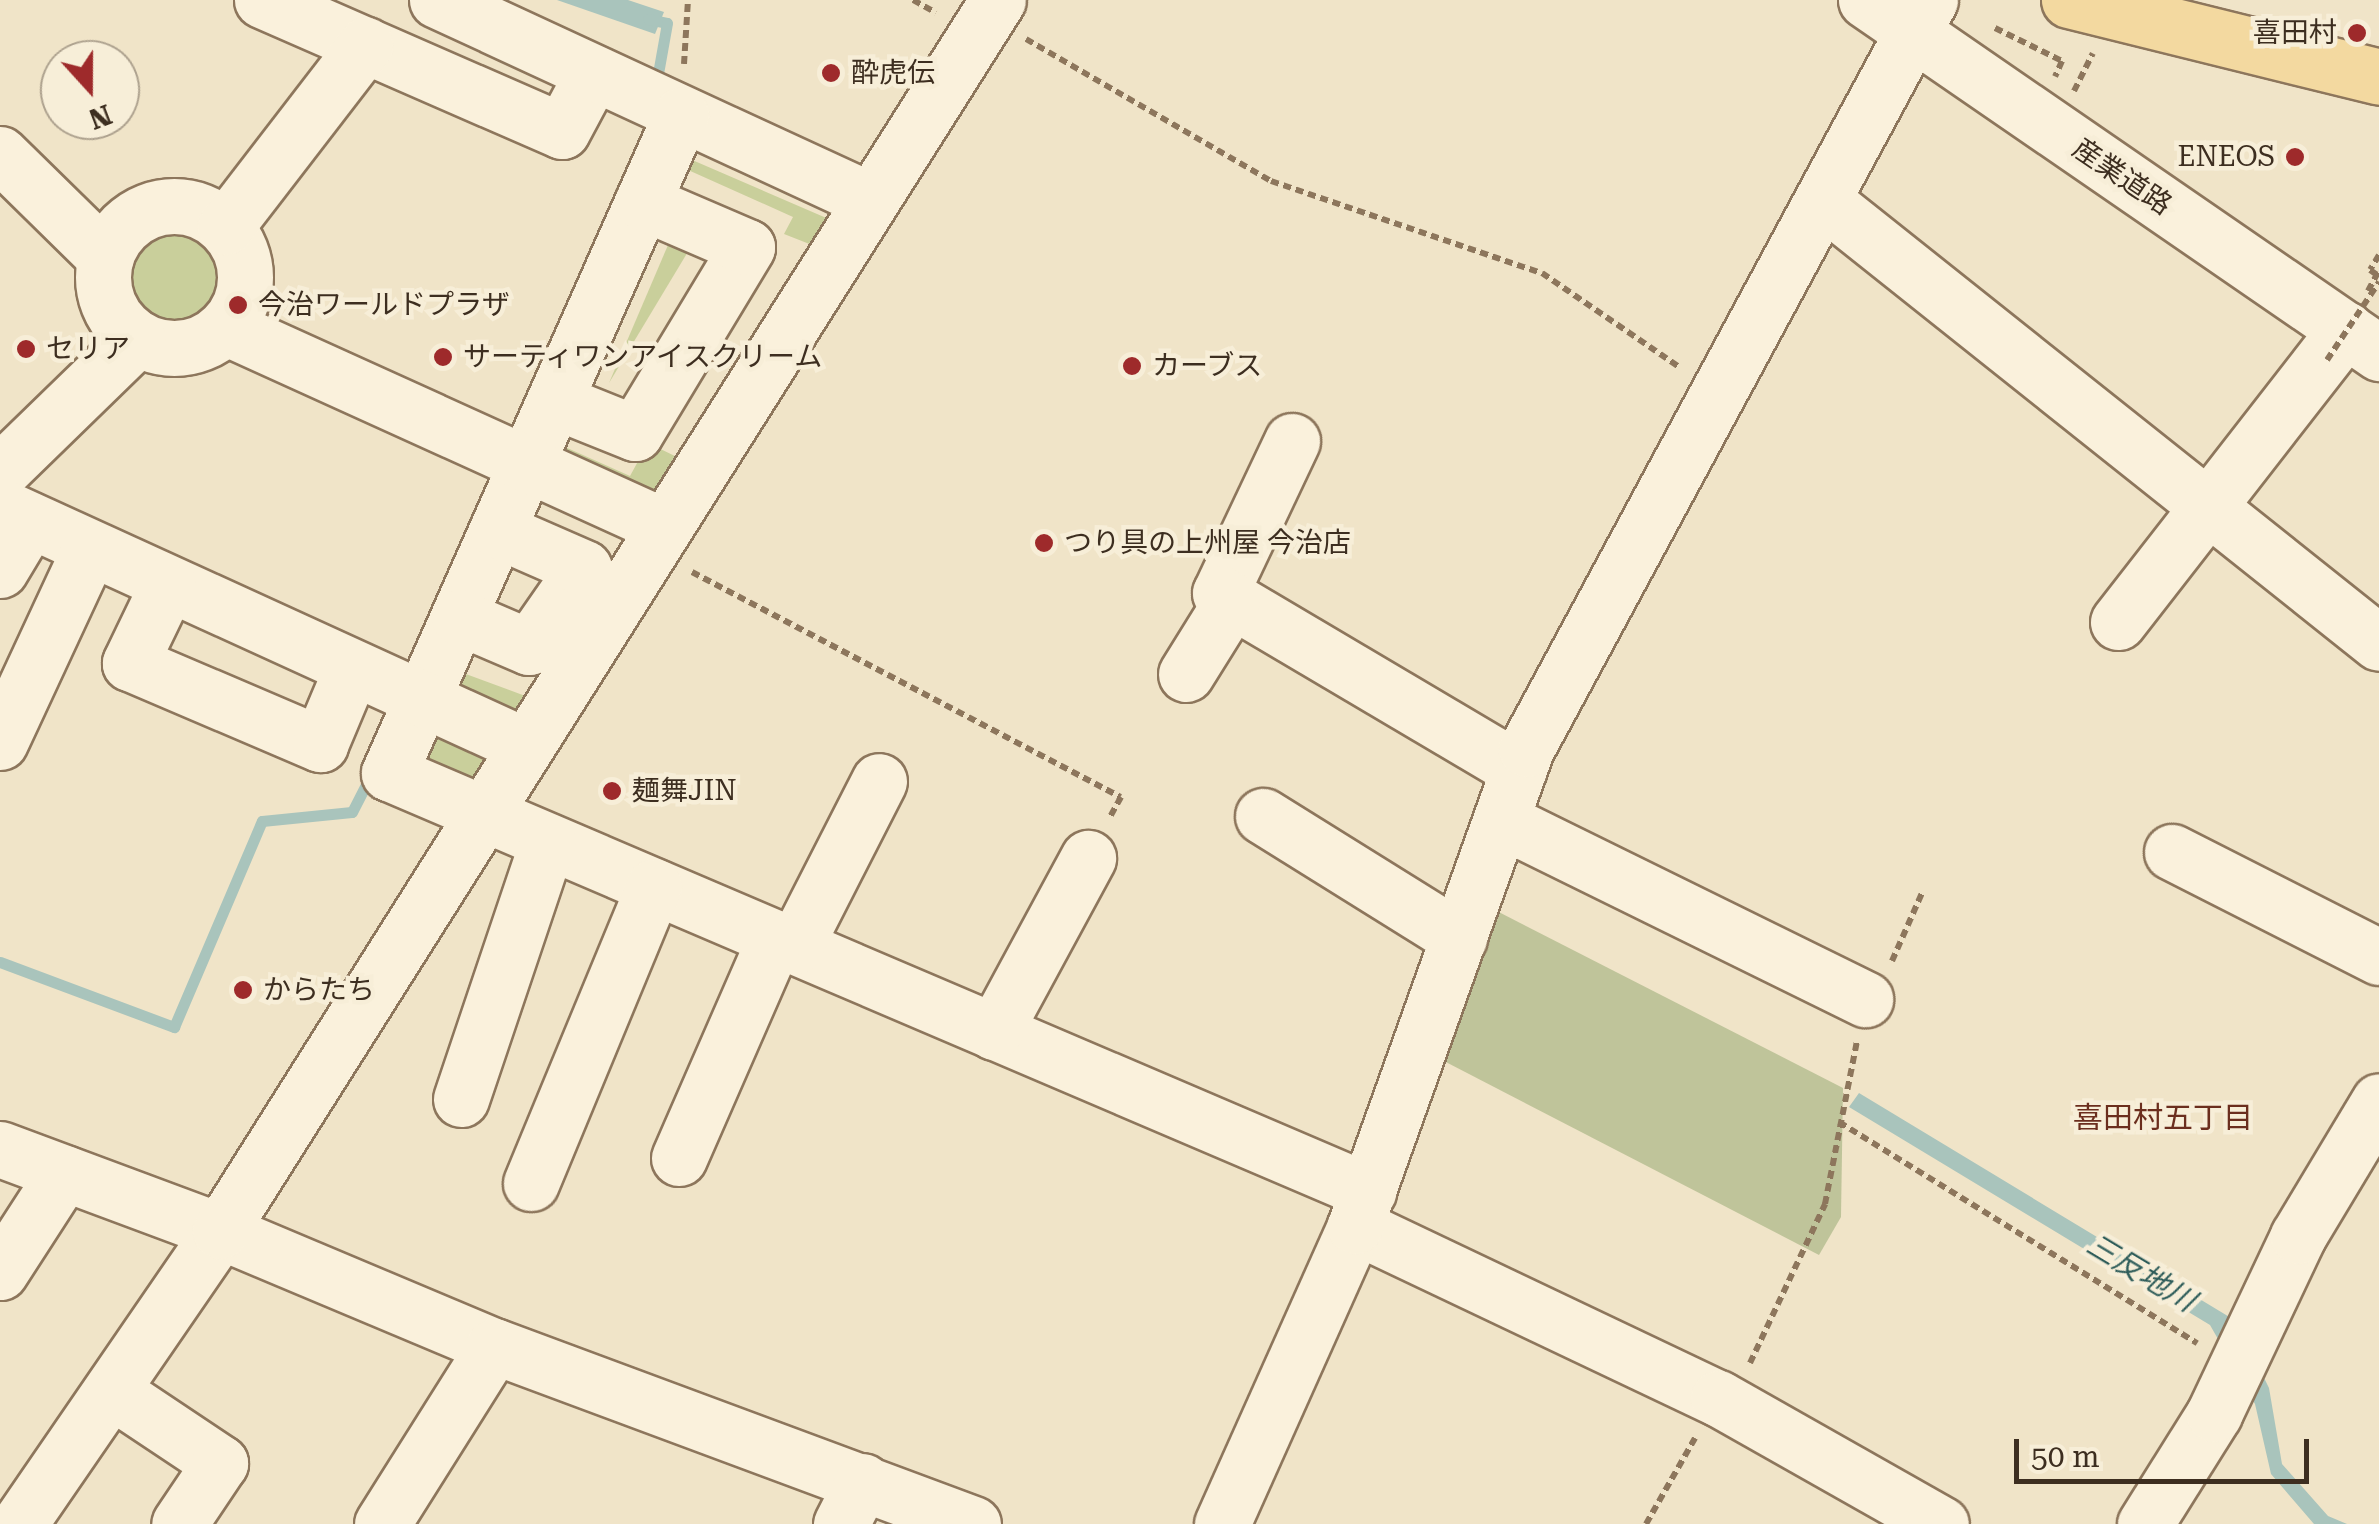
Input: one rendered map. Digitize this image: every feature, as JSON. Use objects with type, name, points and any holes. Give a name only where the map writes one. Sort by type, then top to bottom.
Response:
[{"type":"main road","points":[[2069,0],[2156,13],[2379,77]]},
{"type":"street","points":[[262,0],[562,131],[593,73]]},
{"type":"street","points":[[437,0],[870,200]]},
{"type":"street","name":"産業道路","points":[[1866,0],[1921,16],[2351,347]]},
{"type":"street","points":[[19,1524],[220,1231],[993,8]]},
{"type":"street","points":[[1222,1524],[1361,1208],[1519,770],[1921,16]]},
{"type":"street","points":[[226,227],[364,45]]},
{"type":"street","points":[[681,115],[389,773],[994,1032],[1361,1208],[1724,1401],[1927,1521]]},
{"type":"street","points":[[0,154],[106,258]]},
{"type":"street","points":[[1824,201],[2379,643]]},
{"type":"street","points":[[554,401],[635,433],[747,247],[642,202]]},
{"type":"street","points":[[189,208],[226,227],[241,251],[245,284],[225,327],[189,347],[138,338],[108,304],[106,258],[120,232],[149,211],[189,208]]},
{"type":"street","points":[[225,327],[526,464],[658,539]]},
{"type":"street","points":[[0,472],[138,338]]},
{"type":"street","points":[[2118,622],[2208,506],[2351,347]]},
{"type":"street","points":[[1292,442],[1220,593],[1519,770]]},
{"type":"street","points":[[0,570],[15,513],[526,746]]},
{"type":"street","points":[[458,617],[529,648],[584,568],[497,530]]},
{"type":"street","points":[[0,742],[90,548]]},
{"type":"street","points":[[168,584],[130,663],[320,744],[352,668]]},
{"type":"street","points":[[1186,674],[1232,600]]},
{"type":"street","points":[[679,1158],[785,942],[879,781]]},
{"type":"street","points":[[1264,816],[1459,938]]},
{"type":"street","points":[[1501,820],[1871,1001]]},
{"type":"street","points":[[462,1100],[548,841]]},
{"type":"street","points":[[2172,852],[2379,957]]},
{"type":"street","points":[[994,1032],[1088,858]]},
{"type":"street","points":[[532,1183],[654,886]]},
{"type":"street","points":[[2145,1524],[2236,1367],[2298,1236],[2379,1101]]},
{"type":"street","points":[[0,1149],[220,1231],[852,1503],[973,1524]]},
{"type":"street","points":[[0,1272],[64,1173]]},
{"type":"street","points":[[382,1524],[494,1346]]},
{"type":"street","points":[[112,1392],[220,1463],[179,1524]]},
{"type":"path","points":[[681,115],[688,0]]},
{"type":"path","points":[[993,8],[1271,181],[1542,273],[1719,394]]},
{"type":"path","points":[[1986,23],[2062,61]]},
{"type":"path","points":[[2070,101],[2096,48]]},
{"type":"path","points":[[2351,347],[2379,280],[2370,270],[2379,255]]},
{"type":"path","points":[[658,539],[1121,797]]},
{"type":"path","points":[[1646,1524],[1724,1401],[1825,1204],[1848,1060],[1871,1001],[1922,894]]},
{"type":"path","points":[[1838,1122],[2236,1367]]},
{"type":"green space","points":[[676,153],[831,220],[663,500],[557,456],[556,443],[630,476],[648,443],[679,458],[812,245],[784,234],[793,217],[668,161]]},
{"type":"green space","points":[[175,207],[202,212],[225,227],[240,250],[245,277],[240,304],[225,327],[202,342],[175,347],[148,342],[125,327],[110,304],[105,277],[110,250],[125,227],[148,212]]},
{"type":"green space","points":[[674,231],[695,240],[609,383]]},
{"type":"green space","points":[[637,530],[535,700],[515,709],[459,686],[455,670],[528,697]]},
{"type":"green space","points":[[421,730],[498,751],[477,791],[408,759]]},
{"type":"green space","points":[[1489,907],[1843,1088],[1841,1217],[1819,1255],[1440,1059]]},
{"type":"water","points":[[557,0],[628,0],[664,12],[655,34]]},
{"type":"water","name":"三反地川","points":[[1859,1093],[2236,1321],[2269,1388],[2282,1464],[2328,1516],[2347,1524],[2314,1524],[2271,1474],[2255,1404],[2210,1325],[1849,1107]]},
{"type":"waterway","points":[[648,19],[667,23],[657,79]]},
{"type":"waterway","points":[[0,962],[174,1027],[262,821],[352,812],[372,773]]},
{"type":"place","name":"喜田村","points":[[2357,33]]},
{"type":"place","name":"酔虎伝","points":[[831,73]]},
{"type":"place","name":"ENEOS","points":[[2295,157]]},
{"type":"place","name":"今治ワールドプラザ","points":[[238,305]]},
{"type":"place","name":"セリア","points":[[26,349]]},
{"type":"place","name":"サーティワンアイスクリーム","points":[[443,357]]},
{"type":"place","name":"カーブス","points":[[1132,366]]},
{"type":"place","name":"つり具の上州屋 今治店","points":[[1044,543]]},
{"type":"place","name":"麺舞JIN","points":[[612,791]]},
{"type":"place","name":"からたち","points":[[243,990]]},
{"type":"district","name":"喜田村五丁目","points":[[2163,1118]]}]
